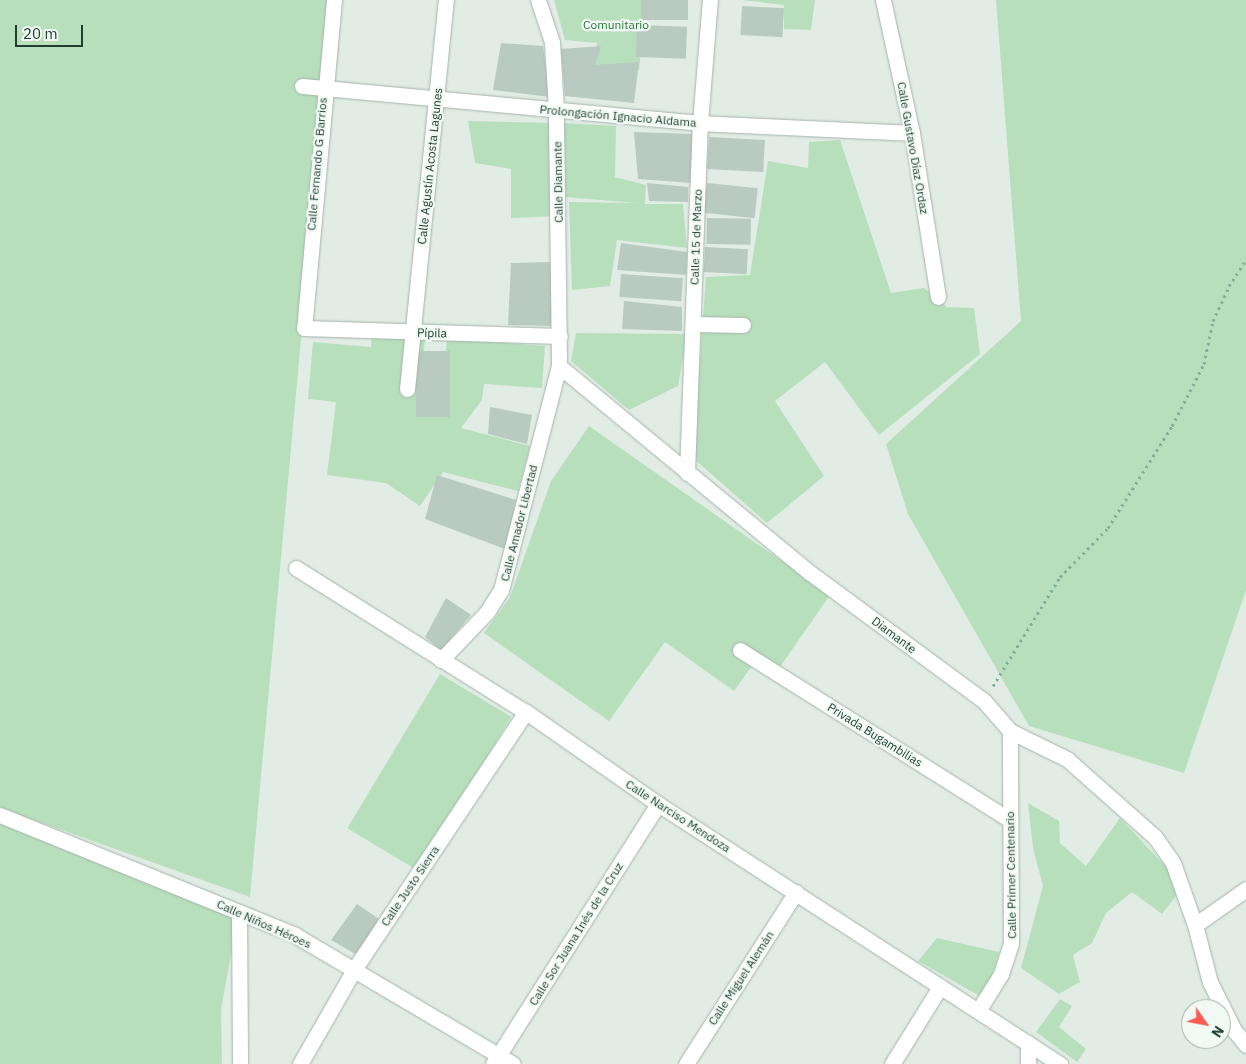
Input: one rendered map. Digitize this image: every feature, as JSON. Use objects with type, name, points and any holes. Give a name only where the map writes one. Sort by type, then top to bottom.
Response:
[{"type":"street","name":"Calle Fernando G Barrios","points":[[304,328],[324,89],[334,0]]},
{"type":"street","name":"Calle Agustín Acosta Lagunes","points":[[407,389],[446,0]]},
{"type":"street","name":"Calle Diamante","points":[[538,0],[552,42],[556,110],[559,366]]},
{"type":"street","name":"Calle 15 de Marzo","points":[[687,474],[700,124],[710,0]]},
{"type":"street","name":"Calle Gustavo Díaz Ordaz","points":[[883,0],[912,133],[938,297]]},
{"type":"street","name":"Prolongación Ignacio Aldama","points":[[302,86],[700,124],[912,133]]},
{"type":"street","points":[[693,324],[743,325]]},
{"type":"street","name":"Pípila","points":[[304,328],[560,336]]},
{"type":"street","name":"Diamante","points":[[559,366],[687,474],[809,572],[984,701],[1010,731],[1067,759],[1155,837],[1173,863],[1195,925],[1210,982],[1234,1030],[1246,1045]]},
{"type":"street","name":"Calle Amador Libertad","points":[[441,660],[488,612],[502,590],[559,366]]},
{"type":"street","name":"Calle Narciso Mendoza","points":[[296,568],[526,712],[658,804],[1060,1064]]},
{"type":"street","name":"Privada Bugambilias","points":[[740,650],[1010,820]]},
{"type":"street","name":"Calle Justo Sierra","points":[[300,1064],[355,968],[526,712]]},
{"type":"street","name":"Calle Primer Centenario","points":[[978,1010],[1001,974],[1011,944],[1010,731]]},
{"type":"street","name":"Calle Sor Juana Inés de la Cruz","points":[[496,1059],[658,804]]},
{"type":"street","name":"Calle Niños Héroes","points":[[0,815],[295,935],[355,968],[496,1059],[513,1064]]},
{"type":"street","points":[[1195,925],[1246,889]]},
{"type":"street","name":"Calle Miguel Alemán","points":[[686,1064],[796,892]]},
{"type":"street","points":[[239,912],[240,1064]]},
{"type":"street","points":[[892,1064],[940,986]]},
{"type":"street","points":[[1028,1043],[1028,1064]]},
{"type":"path","points":[[984,701],[1060,577],[1108,528],[1172,426],[1204,364],[1213,321],[1229,286],[1246,260]]},
{"type":"green space","points":[[0,0],[332,0],[250,897],[0,808]]},
{"type":"green space","name":"Comunitario","points":[[554,0],[646,0],[639,70],[595,65],[597,43],[565,40]]},
{"type":"green space","points":[[742,0],[815,0],[811,30],[784,29],[784,5]]},
{"type":"green space","points":[[996,0],[1246,0],[1246,590],[1184,773],[1029,726],[908,514],[886,444],[1021,321]]},
{"type":"green space","points":[[468,121],[554,123],[558,216],[511,218],[511,169],[475,163]]},
{"type":"green space","points":[[562,123],[616,126],[615,177],[646,185],[645,204],[683,204],[687,248],[617,240],[610,286],[572,290],[569,202],[637,203],[564,197]]},
{"type":"green space","points":[[840,140],[891,293],[924,288],[947,307],[974,308],[980,354],[879,435],[825,362],[775,401],[824,476],[767,523],[693,458],[706,277],[750,275],[768,161],[808,168],[809,142]]},
{"type":"green space","points":[[372,333],[425,338],[419,411],[440,413],[447,339],[545,346],[542,388],[484,384],[482,400],[461,428],[530,446],[518,491],[443,472],[420,506],[386,483],[327,475],[336,402],[308,399],[313,342],[371,347]]},
{"type":"green space","points":[[576,333],[687,334],[678,386],[629,410],[571,361]]},
{"type":"green space","points":[[589,426],[830,595],[775,674],[756,660],[734,691],[665,642],[609,721],[484,633],[510,597],[551,481]]},
{"type":"green space","points":[[440,674],[511,717],[418,871],[347,828]]},
{"type":"green space","points":[[1028,803],[1059,821],[1060,843],[1086,866],[1120,818],[1184,886],[1162,914],[1132,892],[1106,913],[1092,943],[1073,955],[1080,982],[1059,994],[1021,968],[1043,886],[1033,848]]},
{"type":"green space","points":[[0,815],[239,912],[221,1009],[222,1064],[0,1064]]},
{"type":"green space","points":[[937,938],[999,952],[985,999],[918,961]]},
{"type":"green space","points":[[1060,999],[1072,1006],[1059,1027],[1086,1049],[1077,1062],[1036,1032]]},
{"type":"building","points":[[641,0],[688,0],[688,20],[641,20]]},
{"type":"building","points":[[742,6],[784,8],[782,37],[740,35]]},
{"type":"building","points":[[637,25],[687,27],[686,59],[636,57]]},
{"type":"building","points":[[501,43],[543,46],[550,97],[493,90]]},
{"type":"building","points":[[601,46],[595,65],[639,62],[634,103],[565,96],[561,49]]},
{"type":"building","points":[[634,132],[693,134],[691,183],[638,179]]},
{"type":"building","points":[[709,137],[765,140],[763,172],[707,169]]},
{"type":"building","points":[[647,183],[688,187],[688,202],[649,201]]},
{"type":"building","points":[[707,183],[758,188],[755,218],[704,213]]},
{"type":"building","points":[[707,218],[751,219],[751,245],[707,244]]},
{"type":"building","points":[[621,243],[687,252],[686,275],[617,270]]},
{"type":"building","points":[[705,247],[748,249],[747,274],[704,272]]},
{"type":"building","points":[[553,262],[556,326],[508,325],[511,263]]},
{"type":"building","points":[[621,274],[683,278],[681,301],[619,297]]},
{"type":"building","points":[[624,301],[682,307],[682,331],[622,329]]},
{"type":"building","points":[[416,351],[450,351],[450,417],[416,417]]},
{"type":"building","points":[[490,407],[532,415],[527,444],[488,434]]},
{"type":"building","points":[[437,475],[516,500],[505,549],[425,519]]},
{"type":"building","points":[[446,598],[471,615],[441,650],[425,637]]},
{"type":"building","points":[[357,904],[379,919],[357,955],[331,940]]}]
